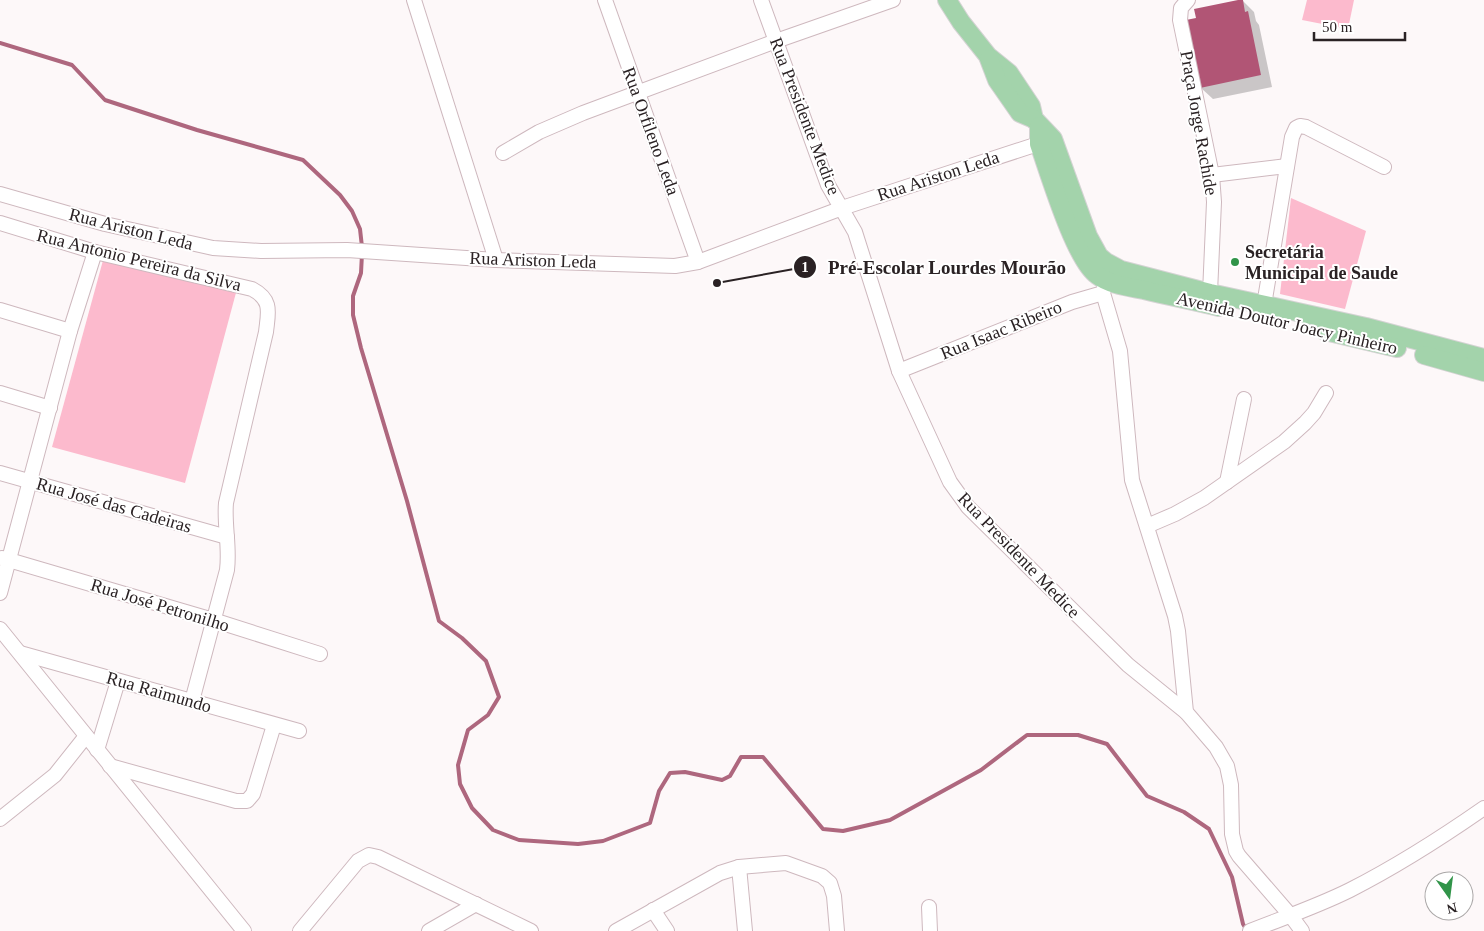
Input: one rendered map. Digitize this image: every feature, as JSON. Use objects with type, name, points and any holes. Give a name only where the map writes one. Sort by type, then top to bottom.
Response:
[{"type":"main road","points":[[947,0],[961,22],[988,56],[1009,73],[1031,106],[1041,132],[1099,256],[1104,278]]},
{"type":"main road","name":"Avenida Doutor Joacy Pinheiro","points":[[1104,278],[1210,293],[1366,327],[1484,372]]},
{"type":"main road","name":"Avenida Doutor Joacy Pinheiro","points":[[1104,278],[1409,345],[1484,358]]},
{"type":"street","points":[[414,0],[496,260]]},
{"type":"street","name":"Rua Orfileno Leda","points":[[605,0],[698,262]]},
{"type":"street","name":"Rua Presidente Medice","points":[[761,0],[828,185],[855,232],[899,371],[950,482],[968,507],[1128,665],[1186,712],[1219,752],[1227,766],[1231,785],[1232,834],[1239,856],[1285,918],[1302,931]]},
{"type":"street","points":[[503,153],[560,122],[776,41],[893,0]]},
{"type":"street","name":"Praça Jorge Rachide","points":[[1188,0],[1181,8],[1180,14],[1212,174],[1214,202],[1210,293]]},
{"type":"street","points":[[1264,305],[1294,130],[1298,127],[1306,127],[1384,167]]},
{"type":"street","name":"Rua Ariston Leda","points":[[0,194],[105,224],[213,248],[261,251],[347,250],[496,260],[675,266],[698,262],[1041,132]]},
{"type":"street","points":[[1212,174],[1287,166]]},
{"type":"street","name":"Rua Antonio Pereira da Silva","points":[[0,223],[95,252],[252,289],[263,296],[269,308],[266,332],[226,503],[227,537]]},
{"type":"street","points":[[0,594],[4,559],[31,482],[70,331],[95,252]]},
{"type":"street","points":[[1104,278],[1120,351],[1132,480],[1176,616],[1186,712]]},
{"type":"street","name":"Rua Isaac Ribeiro","points":[[899,371],[1072,302],[1104,278]]},
{"type":"street","points":[[0,310],[70,331]]},
{"type":"street","points":[[0,393],[50,408]]},
{"type":"street","points":[[1147,526],[1192,505],[1295,433],[1314,413],[1326,393]]},
{"type":"street","points":[[1227,482],[1244,399]]},
{"type":"street","name":"Rua José das Cadeiras","points":[[0,473],[227,537]]},
{"type":"street","points":[[192,701],[227,570],[229,551],[227,537]]},
{"type":"street","name":"Rua José Petronilho","points":[[4,559],[213,620],[320,654]]},
{"type":"street","points":[[0,629],[244,931]]},
{"type":"street","name":"Rua Raimundo","points":[[20,653],[299,731]]},
{"type":"street","points":[[97,750],[118,680]]},
{"type":"street","points":[[110,766],[236,801],[247,801],[253,794],[274,725]]},
{"type":"street","points":[[0,819],[55,775],[86,736]]},
{"type":"street","points":[[1250,931],[1348,891],[1400,863],[1484,808]]},
{"type":"street","points":[[300,931],[358,861],[369,855],[378,857],[531,931]]},
{"type":"street","points":[[616,931],[712,876],[739,867],[786,863],[822,876],[830,883],[833,889],[837,931]]},
{"type":"street","points":[[739,867],[745,931]]},
{"type":"street","points":[[429,931],[476,904]]},
{"type":"street","points":[[928,907],[930,931]]},
{"type":"street","points":[[653,910],[667,931]]},
{"type":"shaded area","points":[[1307,0],[1354,0],[1348,29],[1302,20]]},
{"type":"shaded area","points":[[1291,198],[1366,231],[1345,309],[1280,294]]},
{"type":"shaded area","points":[[105,253],[237,289],[185,483],[52,447]]},
{"type":"building","points":[[1243,0],[1245,12],[1248,11],[1261,75],[1200,88],[1186,20],[1196,18],[1194,9]]},
{"type":"waterway","points":[[0,43],[72,65],[105,100],[197,130],[303,160],[340,195],[352,211],[360,229],[362,247]]},
{"type":"waterway","points":[[362,254],[361,273],[353,296],[353,315],[361,348],[407,501],[439,621],[462,638],[486,661],[499,697],[488,715],[468,730],[458,765],[460,784],[472,808],[493,830],[519,840],[578,844],[603,841],[650,823],[659,791],[670,773],[685,772],[722,780],[730,776],[741,757],[763,757],[823,829],[843,831],[890,820],[981,770],[1027,735],[1078,735],[1107,744],[1147,796],[1184,812],[1209,829],[1232,877],[1243,924],[1246,929]]},
{"type":"place","name":"Secretária Municipal de Saude","points":[[1235,262]]},
{"type":"place","name":"Pré-Escolar Lourdes Mourão","points":[[717,283]]}]
